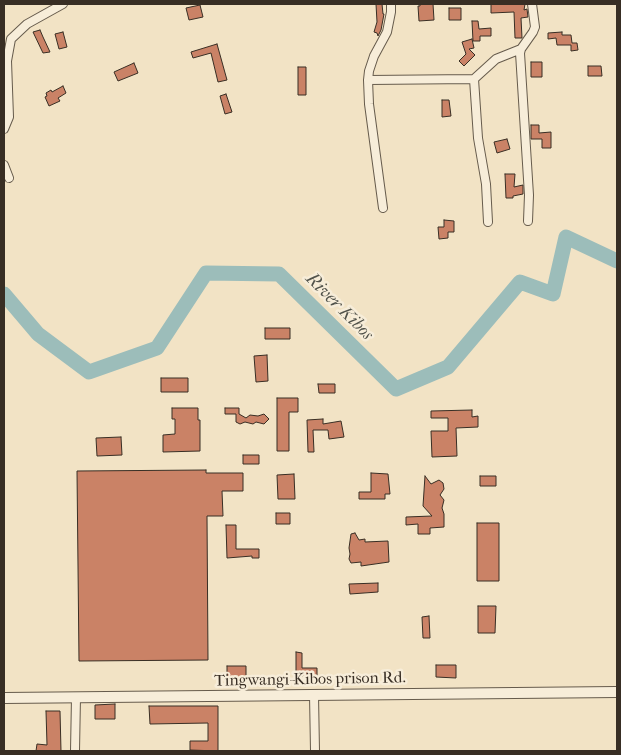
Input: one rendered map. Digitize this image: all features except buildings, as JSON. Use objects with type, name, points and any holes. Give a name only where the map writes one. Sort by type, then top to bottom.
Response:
[{"type":"street","points":[[4,129],[9,117],[7,61],[11,39],[27,24],[63,4]]},
{"type":"street","points":[[383,208],[369,104],[368,80],[374,56],[387,32],[391,12],[390,4]]},
{"type":"street","points":[[368,80],[474,79],[496,59],[521,49],[535,27],[532,4]]},
{"type":"street","points":[[4,33],[11,39]]},
{"type":"street","points":[[521,49],[529,195],[528,221]]},
{"type":"street","points":[[474,79],[478,138],[486,184],[488,222]]},
{"type":"street","points":[[4,165],[9,178]]},
{"type":"street","name":"Tingwangi-Kibos prison Rd.","points":[[4,698],[617,692]]},
{"type":"street","points":[[314,695],[315,751]]},
{"type":"street","points":[[75,751],[76,697]]},
{"type":"waterway","name":"River Kibos","points":[[4,294],[38,334],[89,372],[157,348],[206,273],[279,274],[396,389],[448,367],[520,282],[553,294],[566,237],[617,261]]}]
